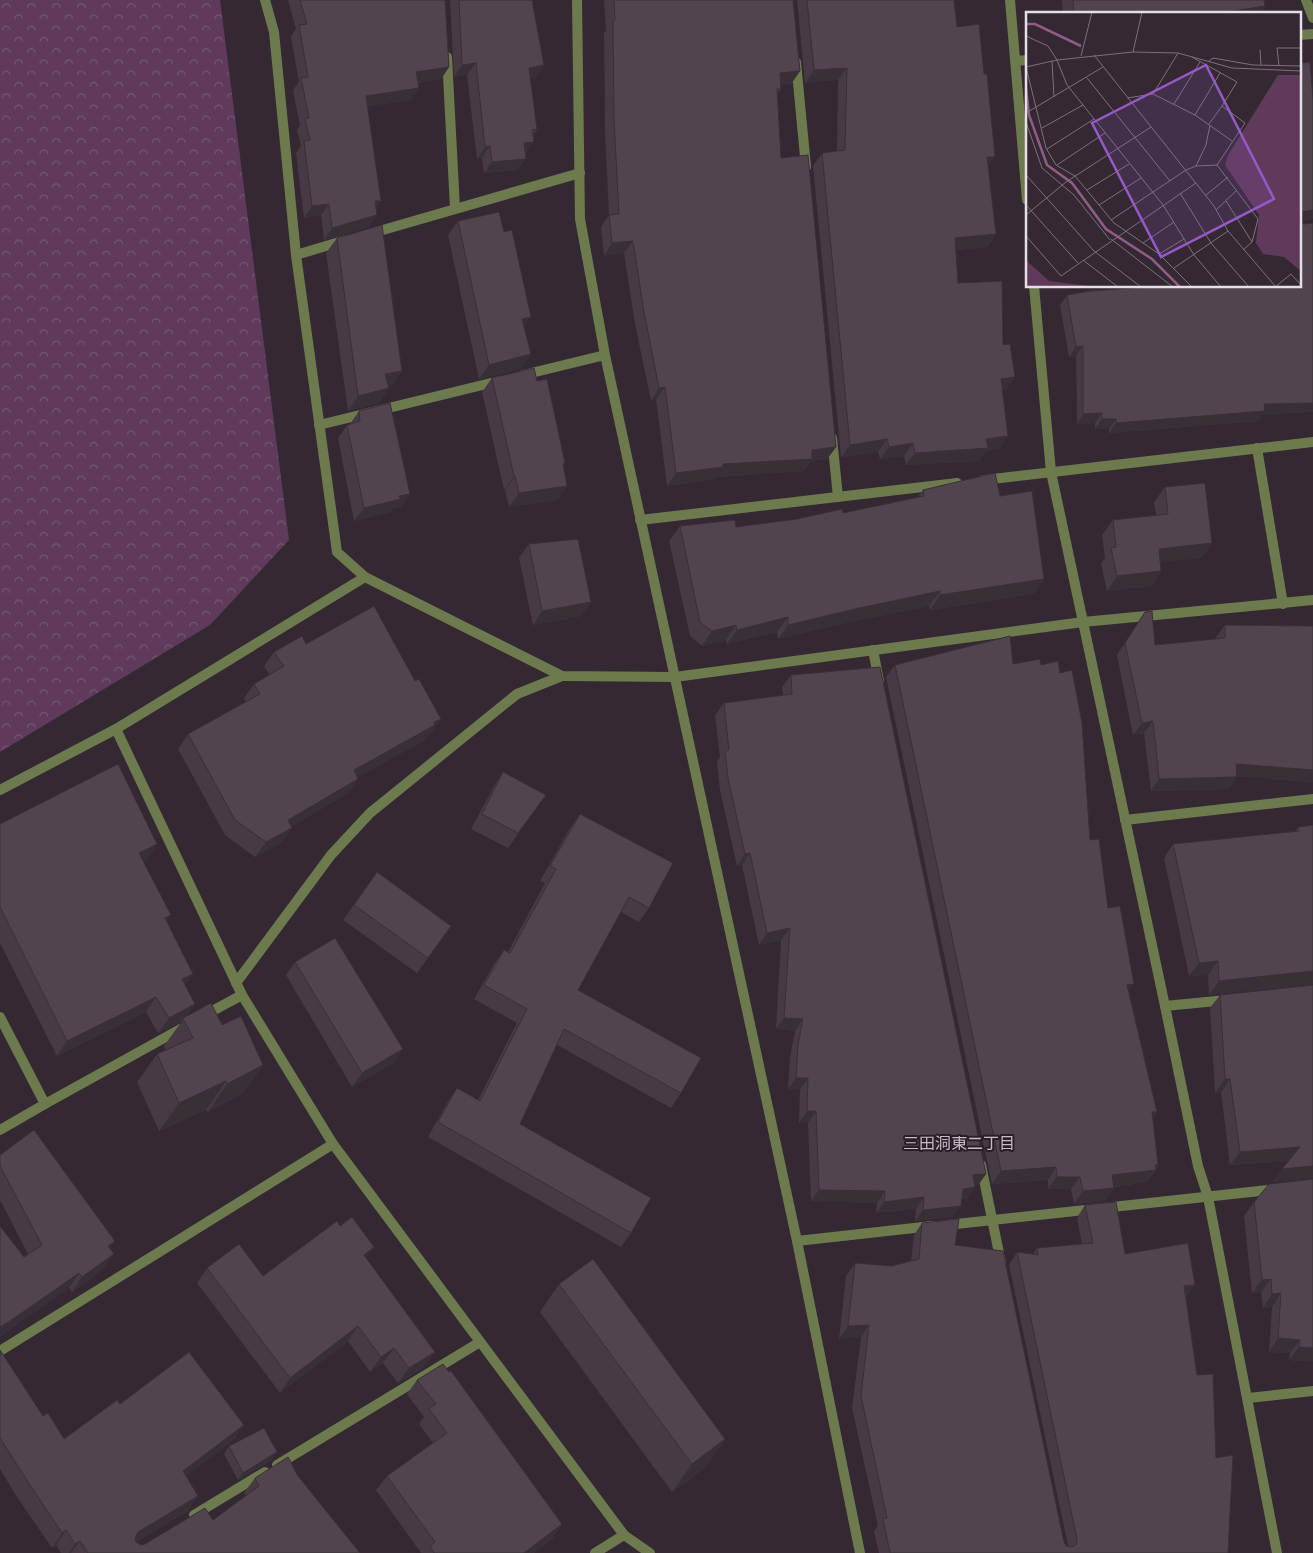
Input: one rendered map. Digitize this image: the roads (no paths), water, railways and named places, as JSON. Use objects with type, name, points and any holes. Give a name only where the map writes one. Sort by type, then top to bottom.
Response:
[{"type":"street","points":[[265,0],[274,32],[296,255],[338,552],[365,577],[562,676]]},
{"type":"street","points":[[577,0],[580,219],[605,355],[796,1241],[860,1553]]},
{"type":"street","points":[[1010,0],[1026,187]]},
{"type":"street","points":[[1306,0],[1313,18]]},
{"type":"street","points":[[1300,36],[1313,34]]},
{"type":"street","points":[[446,50],[455,208]]},
{"type":"street","points":[[795,50],[808,179]]},
{"type":"street","points":[[1016,61],[1026,60]]},
{"type":"street","points":[[296,255],[580,173]]},
{"type":"street","points":[[1034,288],[1051,472],[1198,1166],[1208,1197],[1277,1553]]},
{"type":"street","points":[[319,425],[605,355]]},
{"type":"street","points":[[831,427],[838,497]]},
{"type":"street","points":[[640,520],[1313,442]]},
{"type":"street","points":[[1257,448],[1283,604]]},
{"type":"street","points":[[0,790],[116,729],[365,577]]},
{"type":"street","points":[[236,983],[331,855],[370,813],[517,694],[562,676],[675,677],[1083,622],[1313,600]]},
{"type":"street","points":[[873,650],[881,689]]},
{"type":"street","points":[[116,729],[242,995],[333,1144],[624,1535],[650,1553]]},
{"type":"street","points":[[1125,820],[1313,799]]},
{"type":"street","points":[[0,1130],[242,995]]},
{"type":"street","points":[[1165,1006],[1234,999]]},
{"type":"street","points":[[0,1017],[45,1104]]},
{"type":"street","points":[[0,1351],[333,1144]]},
{"type":"street","points":[[978,1152],[1004,1277]]},
{"type":"street","points":[[796,1241],[1284,1188]]},
{"type":"street","points":[[182,1522],[480,1342]]},
{"type":"street","points":[[1248,1398],[1313,1391]]},
{"type":"street","points":[[595,1553],[624,1535]]},
{"type":"district","name":"三田洞東二丁目","points":[[959,1143]]}]
